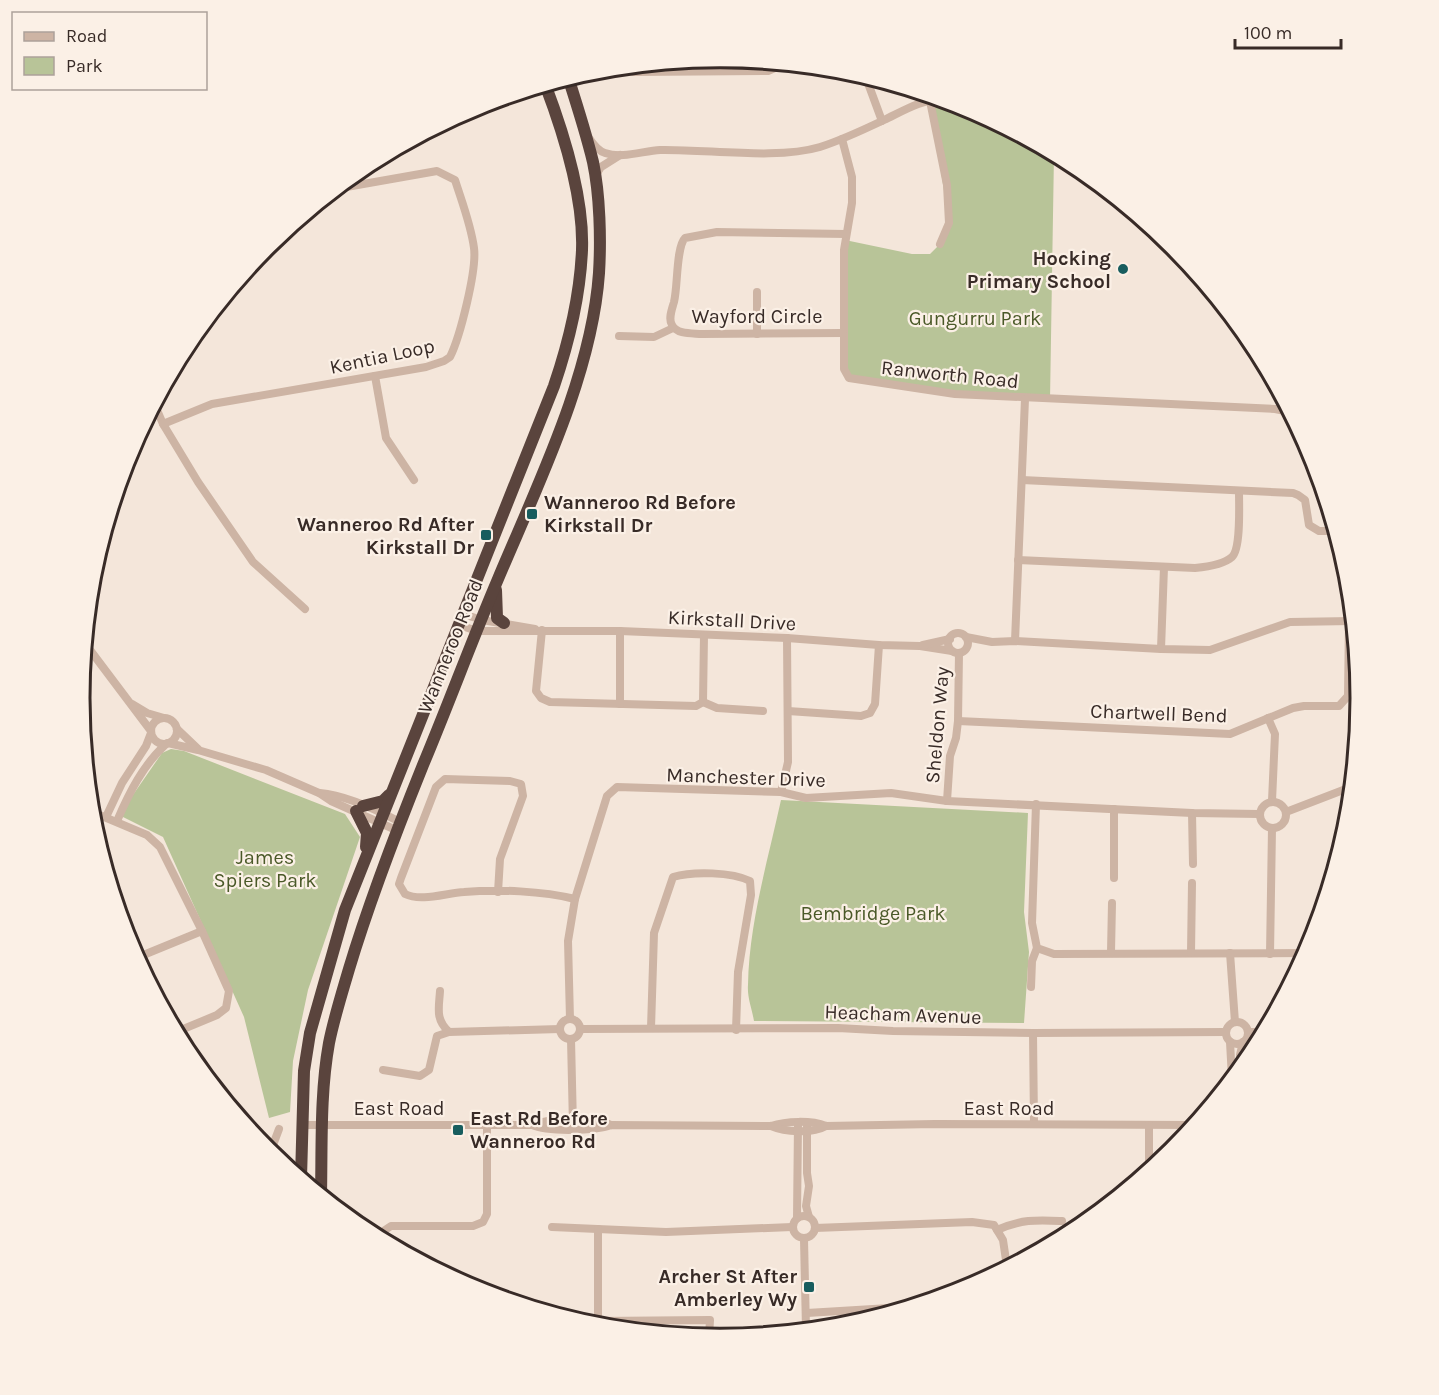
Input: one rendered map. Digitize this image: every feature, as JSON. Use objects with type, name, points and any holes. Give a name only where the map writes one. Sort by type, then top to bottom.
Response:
[{"type":"highway","name":"Wanneroo Road","points":[[321,1185],[324,1080],[329,1042],[358,937],[398,826],[565,414],[588,338],[599,271],[595,176],[586,134],[571,86]]},
{"type":"highway","name":"Wanneroo Road","points":[[301,1168],[304,1071],[310,1034],[336,940],[381,817],[554,386],[570,337],[582,248],[577,197],[570,162],[547,92]]},
{"type":"highway","points":[[497,580],[496,611],[498,618],[504,623]]},
{"type":"highway","points":[[363,863],[367,833],[360,809],[383,801],[393,790]]},
{"type":"street","points":[[648,72],[770,70]]},
{"type":"street","points":[[869,86],[882,121]]},
{"type":"street","points":[[586,134],[597,149],[605,153],[620,155],[660,150],[778,152],[818,147],[842,139],[925,102]]},
{"type":"street","points":[[931,104],[947,185],[949,223],[940,244]]},
{"type":"street","name":"Ranworth Road","points":[[842,139],[852,177],[852,203],[844,261],[845,374],[855,380],[955,394],[1280,410]]},
{"type":"street","points":[[595,176],[600,167],[620,155]]},
{"type":"street","name":"Kentia Loop","points":[[163,424],[212,404],[426,367],[450,357],[465,309],[475,259],[474,245],[455,180],[437,171],[353,186]]},
{"type":"street","name":"Wayford Circle","points":[[843,333],[702,334],[681,332],[670,320],[678,288],[680,247],[685,238],[717,232],[846,234]]},
{"type":"street","points":[[757,292],[757,334]]},
{"type":"street","points":[[619,336],[654,336],[674,327]]},
{"type":"street","points":[[375,376],[386,438],[414,480]]},
{"type":"street","points":[[1015,640],[1025,399]]},
{"type":"street","points":[[158,412],[198,482],[253,562],[305,609]]},
{"type":"street","points":[[1022,480],[1293,494],[1302,497],[1307,504],[1309,525],[1319,531],[1327,531]]},
{"type":"street","points":[[1018,560],[1206,567],[1229,560],[1237,546],[1239,492]]},
{"type":"street","points":[[1161,649],[1164,567]]},
{"type":"street","name":"Kirkstall Drive","points":[[461,619],[479,626],[519,633],[542,630],[620,631],[787,638],[920,646],[959,651],[992,642],[1015,640],[1210,650],[1290,622],[1345,622]]},
{"type":"street","name":"Kirkstall Drive","points":[[479,626],[504,623],[542,630]]},
{"type":"street","points":[[542,630],[536,691],[541,698],[550,702],[696,706],[703,702]]},
{"type":"street","points":[[620,631],[620,704]]},
{"type":"street","points":[[957,634],[966,637],[968,643],[959,651],[949,645],[950,639],[957,634]]},
{"type":"street","points":[[703,702],[704,635]]},
{"type":"street","name":"Kirkstall Drive","points":[[966,637],[992,642]]},
{"type":"street","points":[[781,792],[788,762],[787,638]]},
{"type":"street","name":"Kirkstall Drive","points":[[920,646],[950,639]]},
{"type":"street","points":[[788,711],[861,716],[870,713],[875,704],[879,645]]},
{"type":"street","name":"Sheldon Way","points":[[947,801],[950,756],[956,738],[958,721],[959,651]]},
{"type":"street","points":[[91,652],[132,704],[157,742],[198,750],[266,770],[319,793],[332,794],[398,826]]},
{"type":"street","name":"Chartwell Bend","points":[[958,721],[1230,734],[1304,706],[1339,706],[1348,696],[1349,674]]},
{"type":"street","points":[[703,702],[717,708],[763,711]]},
{"type":"street","points":[[132,704],[147,713],[172,721],[198,750]]},
{"type":"street","points":[[106,817],[122,783],[146,746],[155,722],[164,718]]},
{"type":"street","points":[[1268,718],[1275,734],[1272,801]]},
{"type":"street","points":[[117,821],[132,788],[156,753],[176,737],[177,728]]},
{"type":"street","points":[[498,892],[500,859],[523,796],[520,784],[510,781],[445,779],[436,787],[399,884],[401,890],[409,896],[420,897],[465,891],[554,894],[575,899]]},
{"type":"street","name":"Manchester Drive","points":[[570,1019],[568,941],[575,899],[607,796],[617,787],[781,792],[807,798],[891,793],[947,801],[1259,814]]},
{"type":"street","points":[[1286,812],[1342,794]]},
{"type":"street","points":[[1272,801],[1281,804],[1286,812],[1284,822],[1276,828],[1262,823],[1259,814],[1263,805],[1272,801]]},
{"type":"street","points":[[1031,987],[1032,961],[1037,948],[1032,923],[1036,804]]},
{"type":"street","points":[[1114,808],[1114,878]]},
{"type":"street","points":[[1192,813],[1193,864]]},
{"type":"street","points":[[101,815],[147,835],[160,847],[229,991],[226,1008],[217,1015],[184,1029]]},
{"type":"street","points":[[1270,954],[1272,828]]},
{"type":"street","points":[[651,1028],[654,933],[673,877],[684,874],[739,876],[750,881],[751,895],[738,972],[736,1030]]},
{"type":"street","points":[[1191,953],[1192,883]]},
{"type":"street","points":[[1111,952],[1112,903]]},
{"type":"street","points":[[144,955],[202,931]]},
{"type":"street","points":[[1037,948],[1054,954],[1111,952],[1295,953]]},
{"type":"street","points":[[1230,953],[1235,1022]]},
{"type":"street","points":[[440,991],[439,1016],[441,1025],[449,1032]]},
{"type":"street","points":[[570,1019],[576,1021],[580,1029],[578,1035],[571,1039],[564,1038],[560,1029],[564,1021],[570,1019]]},
{"type":"street","points":[[1231,1064],[1230,1042],[1226,1032],[1228,1026],[1235,1022],[1245,1025],[1248,1032],[1241,1051]]},
{"type":"street","name":"Heacham Avenue","points":[[580,1029],[838,1028],[938,1033],[1033,1034],[1226,1032]]},
{"type":"street","points":[[383,1070],[420,1076],[429,1070],[437,1036],[449,1032],[560,1029]]},
{"type":"street","points":[[1248,1032],[1253,1032]]},
{"type":"street","points":[[1033,1034],[1034,1124]]},
{"type":"street","points":[[571,1039],[573,1125]]},
{"type":"street","points":[[1230,1042],[1236,1044],[1243,1042]]},
{"type":"street","name":"East Road","points":[[302,1125],[532,1125],[540,1121],[573,1125],[603,1121],[611,1125],[771,1126],[779,1130],[818,1123],[826,1126],[1182,1125]]},
{"type":"street","points":[[385,1231],[391,1226],[473,1226],[483,1221],[487,1214],[487,1125]]},
{"type":"street","points":[[1149,1125],[1149,1158]]},
{"type":"street","points":[[803,1127],[809,1186],[806,1206],[808,1218]]},
{"type":"street","points":[[792,1227],[797,1218],[803,1127]]},
{"type":"street","points":[[274,1143],[279,1129]]},
{"type":"street","points":[[792,1227],[797,1236],[804,1239],[810,1237],[815,1228],[813,1222],[808,1218],[797,1218]]},
{"type":"street","points":[[997,1230],[1012,1223],[1027,1220],[1062,1221]]},
{"type":"street","points":[[815,1228],[972,1221],[994,1225],[1003,1240],[1006,1259]]},
{"type":"street","points":[[552,1227],[666,1232],[792,1227]]},
{"type":"street","points":[[598,1229],[598,1315]]},
{"type":"street","points":[[804,1239],[806,1321]]},
{"type":"street","points":[[807,1313],[868,1309]]},
{"type":"street","points":[[637,1322],[710,1320],[709,1327]]},
{"type":"green space","name":"Gungurru Park","points":[[930,104],[998,132],[1054,164],[1050,400],[955,394],[845,374],[845,240],[912,254],[930,254],[940,244],[949,223]]},
{"type":"green space","name":"James Spiers Park","points":[[171,749],[184,751],[345,814],[360,837],[308,990],[293,1061],[290,1112],[269,1118],[244,1017],[163,837],[119,815],[162,753]]},
{"type":"green space","name":"Bembridge Park","points":[[781,800],[1028,813],[1024,912],[1029,952],[1024,1023],[754,1021],[748,990],[749,962],[760,892]]},
{"type":"place","name":"Hocking Primary School","points":[[1123,269]]},
{"type":"place","name":"Wanneroo Rd Before Kirkstall Dr","points":[[532,514]]},
{"type":"place","name":"Wanneroo Rd After Kirkstall Dr","points":[[486,535]]},
{"type":"place","name":"East Rd Before Wanneroo Rd","points":[[458,1130]]},
{"type":"place","name":"Archer St After Amberley Wy","points":[[809,1287]]}]
